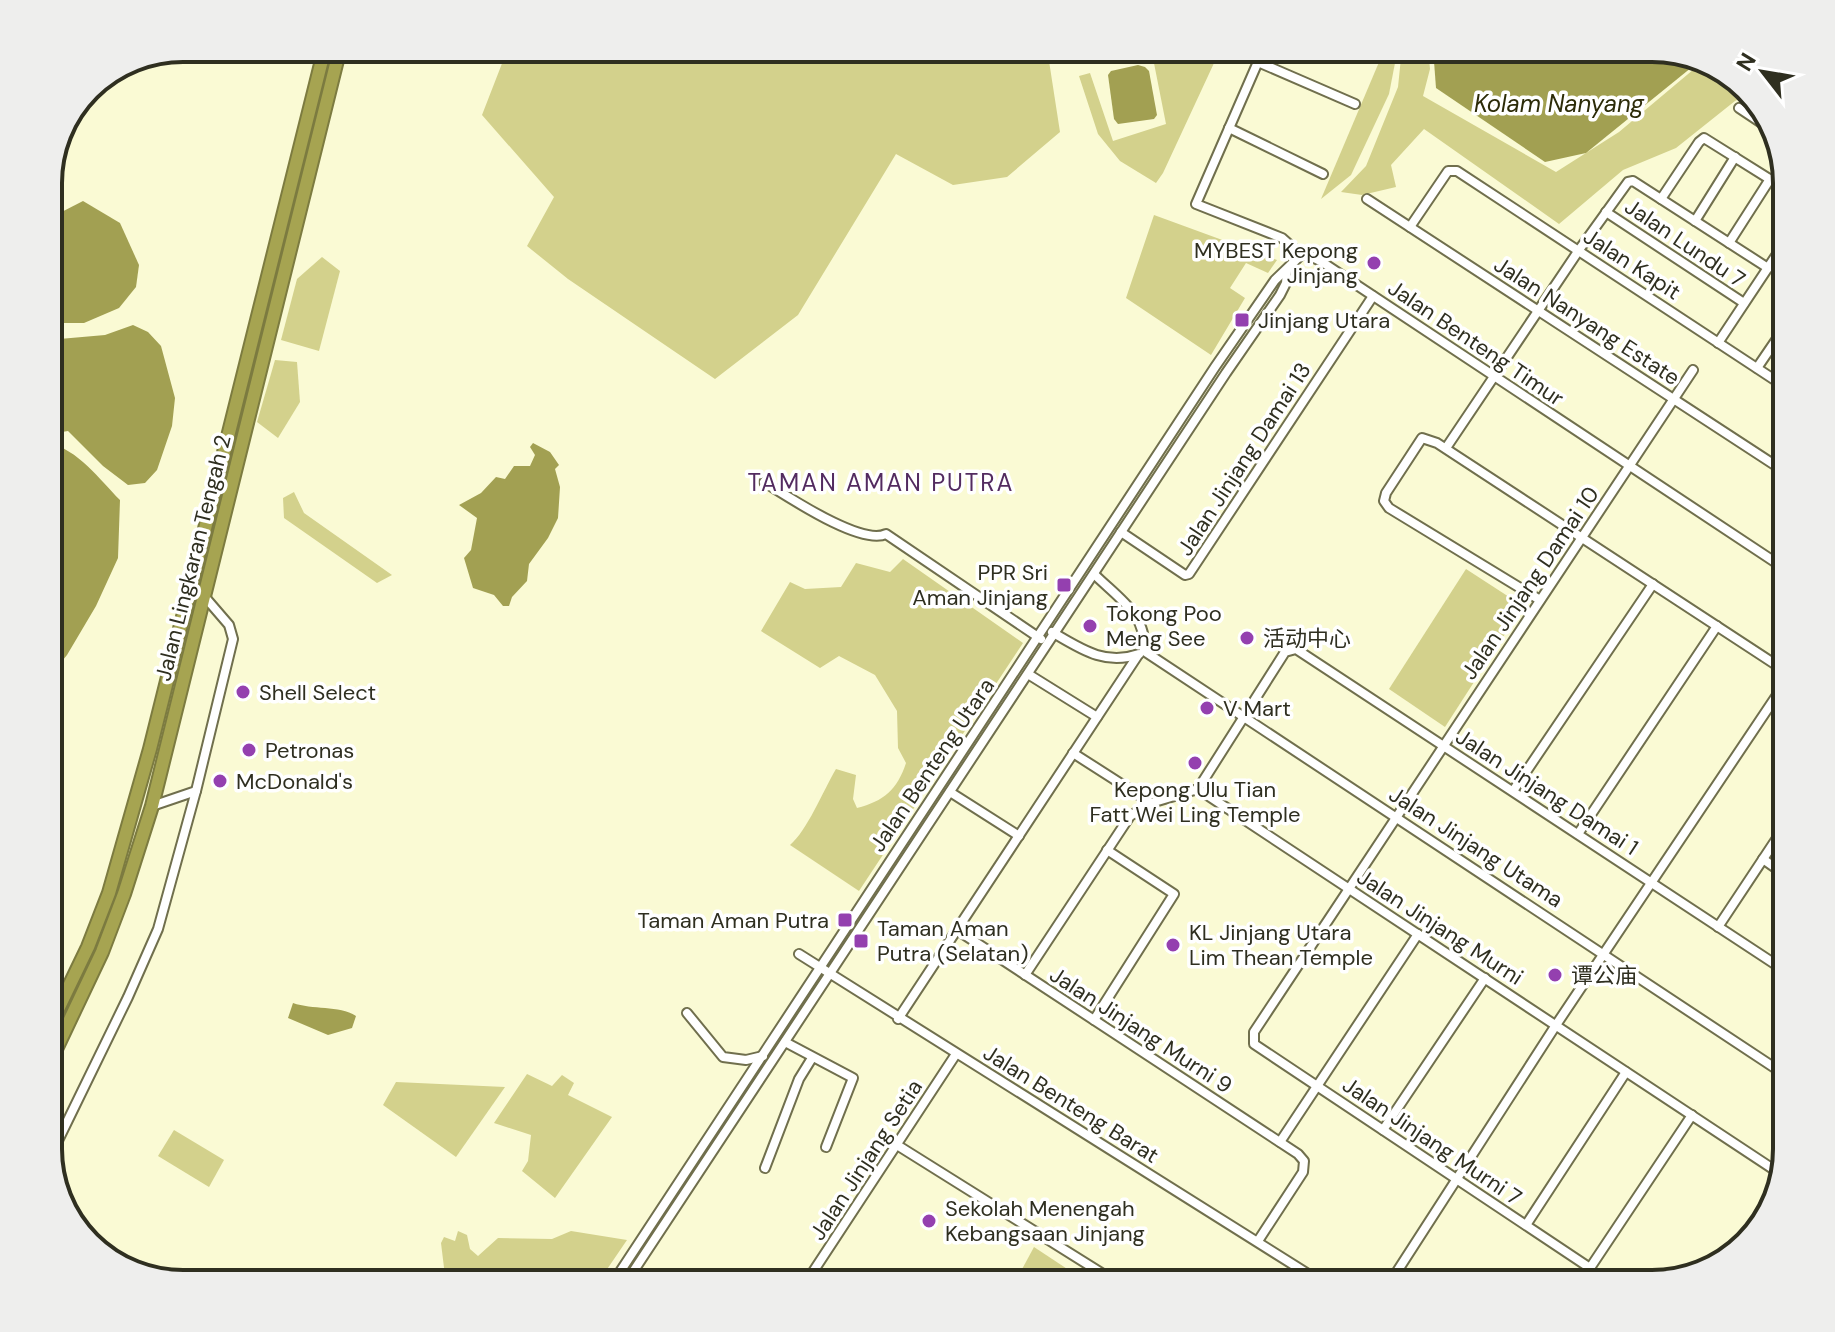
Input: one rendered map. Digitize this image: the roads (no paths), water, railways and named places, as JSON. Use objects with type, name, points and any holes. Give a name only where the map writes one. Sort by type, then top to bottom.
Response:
[{"type":"highway","name":"Jalan Lingkaran Tengah 2","points":[[62,1001],[109,893],[146,763],[321,62]]},
{"type":"highway","name":"Jalan Lingkaran Tengah 2","points":[[62,1035],[124,894],[152,806],[337,62]]},
{"type":"street","points":[[1323,174],[1229,128],[1258,62],[1355,104]]},
{"type":"street","name":"Jalan Benteng Timur","points":[[1229,128],[1196,204],[1282,238],[1301,255],[1322,262],[1773,561]]},
{"type":"street","points":[[1661,199],[1704,138],[1773,181]]},
{"type":"street","points":[[1695,221],[1735,157]]},
{"type":"street","name":"Jalan Kapit","points":[[1410,227],[1448,171],[1457,171],[1773,379]]},
{"type":"street","points":[[1729,243],[1770,179]]},
{"type":"street","points":[[1446,448],[1624,186],[1633,181],[1768,268]]},
{"type":"street","name":"Jalan Nanyang Estate","points":[[1367,199],[1773,464]]},
{"type":"street","name":"Jalan Lundu 7","points":[[1606,212],[1744,303]]},
{"type":"street","name":"Jalan Benteng Utara","points":[[634,1270],[1280,295],[1291,263],[1301,255]]},
{"type":"street","points":[[1718,343],[1773,260]]},
{"type":"street","name":"Jalan Benteng Utara","points":[[621,1270],[1215,367],[1275,280],[1287,271]]},
{"type":"street","name":"Jalan Jinjang Damai 13","points":[[1121,532],[1185,575],[1189,574],[1373,296]]},
{"type":"street","points":[[1757,368],[1773,345]]},
{"type":"street","name":"Jalan Jinjang Damai 10","points":[[1254,1044],[1254,1032],[1693,370]]},
{"type":"street","points":[[1540,600],[1389,508],[1384,501],[1386,493],[1422,438],[1446,448],[1773,663]]},
{"type":"street","points":[[764,482],[849,528],[872,537],[886,534],[1048,644]]},
{"type":"street","points":[[898,1019],[1141,653],[1146,640],[1142,624],[1131,608],[1094,574]]},
{"type":"street","points":[[1513,791],[1653,584]]},
{"type":"street","points":[[62,1132],[158,929],[196,791],[233,639],[229,625],[204,596]]},
{"type":"street","points":[[1578,834],[1717,626]]},
{"type":"street","points":[[1045,627],[1093,656],[1110,659],[1141,653]]},
{"type":"street","name":"Jalan Jinjang Damai 1","points":[[1244,717],[1285,652],[1296,649],[1773,963]]},
{"type":"street","name":"Jalan Jinjang Utama","points":[[1141,653],[1396,816],[1773,1067]]},
{"type":"street","points":[[1028,674],[1097,717]]},
{"type":"street","points":[[1398,1270],[1556,1025],[1773,701]]},
{"type":"street","points":[[1025,975],[1130,816],[1151,803],[1198,789],[1244,717]]},
{"type":"street","points":[[1073,753],[1151,803]]},
{"type":"street","name":"Jalan Jinjang Murni","points":[[1198,789],[1771,1168]]},
{"type":"street","points":[[152,806],[196,791]]},
{"type":"street","points":[[950,792],[1019,836]]},
{"type":"street","points":[[1718,927],[1773,844]]},
{"type":"street","points":[[1094,1020],[1174,894],[1107,850]]},
{"type":"street","points":[[1763,859],[1773,866]]},
{"type":"street","points":[[864,901],[874,908]]},
{"type":"street","name":"Jalan Jinjang Murni 9","points":[[957,930],[1280,1142],[1304,1161],[1303,1172],[1258,1241]]},
{"type":"street","points":[[1280,1142],[1418,934]]},
{"type":"street","name":"Jalan Benteng Barat","points":[[799,954],[898,1019],[1303,1270]]},
{"type":"street","points":[[1383,1130],[1485,978]]},
{"type":"street","points":[[687,1013],[723,1057],[754,1060],[764,1056]]},
{"type":"street","points":[[785,1042],[853,1078],[826,1147]]},
{"type":"street","name":"Jalan Jinjang Murni 7","points":[[1254,1044],[1590,1268],[1692,1115]]},
{"type":"street","name":"Jalan Jinjang Setia","points":[[814,1270],[956,1054]]},
{"type":"street","points":[[765,1168],[799,1079],[812,1058]]},
{"type":"street","points":[[1526,1225],[1626,1072]]},
{"type":"street","points":[[897,1145],[1097,1270]]},
{"type":"water","name":"Kolam Nanyang","points":[[1434,62],[1652,62],[1691,68],[1586,153],[1545,162],[1436,88]]},
{"type":"water","points":[[1138,65],[1149,71],[1157,115],[1154,119],[1118,124],[1114,119],[1108,75],[1111,71]]},
{"type":"water","points":[[83,201],[120,223],[139,265],[136,287],[119,308],[84,323],[62,323],[62,212]]},
{"type":"water","points":[[133,325],[148,332],[161,346],[175,398],[172,426],[157,470],[145,483],[128,485],[103,466],[68,431],[62,432],[62,339],[105,335]]},
{"type":"water","points":[[533,443],[550,452],[559,465],[555,469],[560,487],[558,518],[529,564],[527,581],[512,597],[509,606],[503,606],[494,595],[473,588],[464,558],[471,550],[477,518],[459,505],[481,493],[496,477],[505,479],[514,466],[530,466],[535,455],[530,447]]},
{"type":"water","points":[[62,448],[79,458],[120,500],[118,558],[96,606],[62,661]]},
{"type":"water","points":[[293,1003],[342,1010],[356,1016],[352,1028],[328,1035],[288,1018]]},
{"type":"place","name":"MYBEST Kepong Jinjang","points":[[1374,263]]},
{"type":"place","name":"Jinjang Utara","points":[[1242,320]]},
{"type":"place","name":"PPR Sri Aman Jinjang","points":[[1064,585]]},
{"type":"place","name":"Tokong Poo Meng See","points":[[1090,626]]},
{"type":"place","name":"活动中心","points":[[1247,638]]},
{"type":"place","name":"Shell Select","points":[[243,692]]},
{"type":"place","name":"V Mart","points":[[1207,708]]},
{"type":"place","name":"Petronas","points":[[249,750]]},
{"type":"place","name":"Kepong Ulu Tian Fatt Wei Ling Temple","points":[[1195,763]]},
{"type":"place","name":"McDonald's","points":[[220,781]]},
{"type":"place","name":"Taman Aman Putra","points":[[845,920]]},
{"type":"place","name":"Taman Aman Putra (Selatan)","points":[[861,941]]},
{"type":"place","name":"KL Jinjang Utara Lim Thean Temple","points":[[1173,945]]},
{"type":"place","name":"谭公庙","points":[[1555,975]]},
{"type":"place","name":"Sekolah Menengah Kebangsaan Jinjang","points":[[929,1221]]},
{"type":"district","name":"TAMAN AMAN PUTRA","points":[[881,482]]}]
